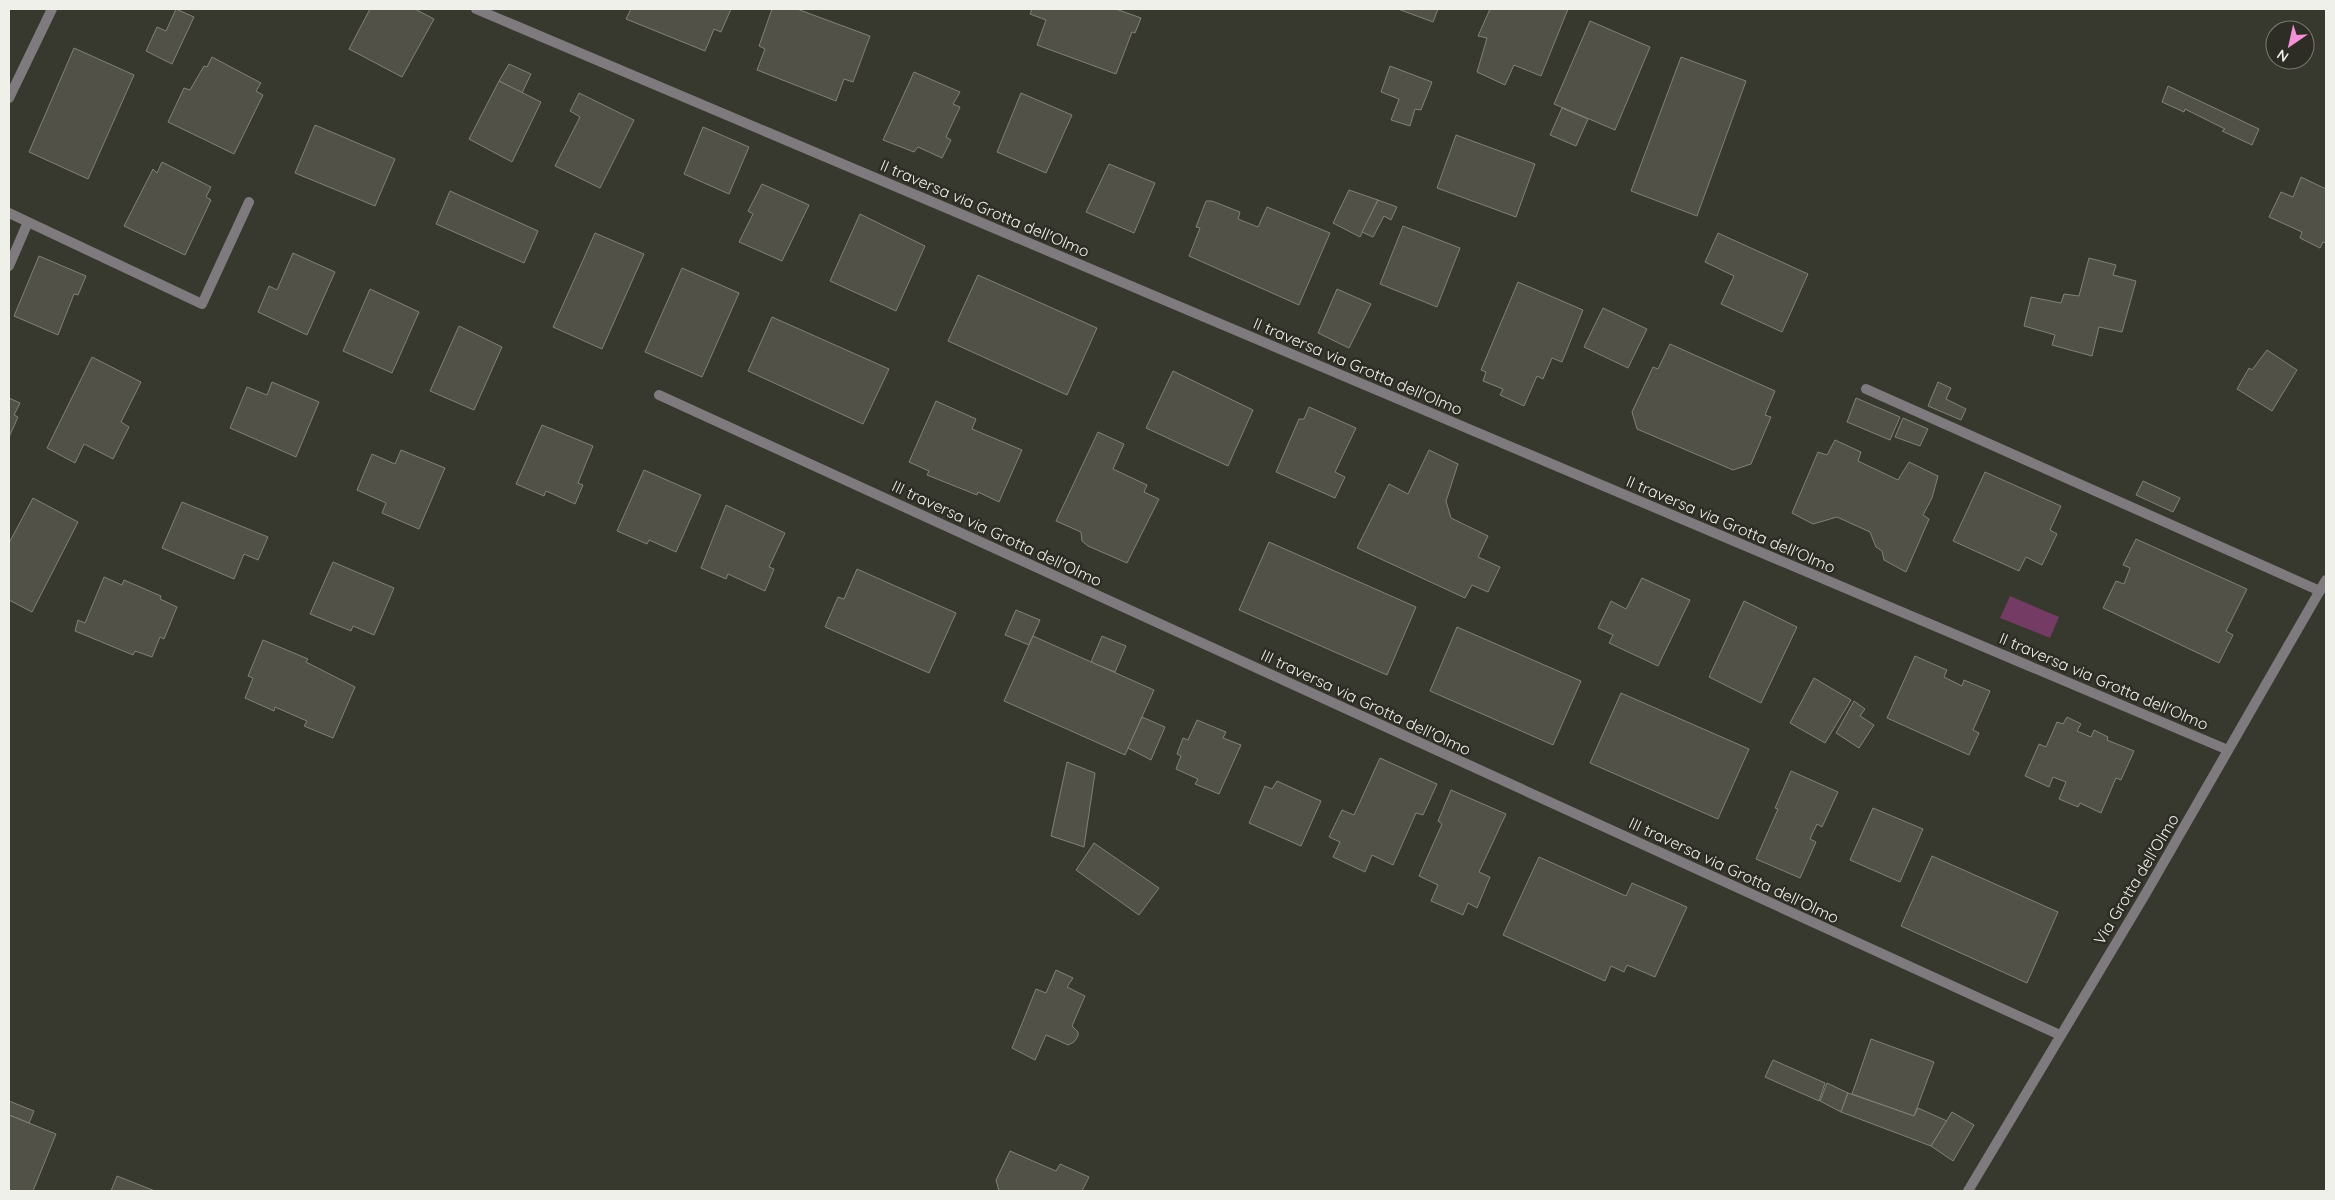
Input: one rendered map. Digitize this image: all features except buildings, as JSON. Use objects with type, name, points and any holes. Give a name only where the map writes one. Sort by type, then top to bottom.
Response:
[{"type":"street","points":[[9,98],[52,9]]},
{"type":"street","name":"II traversa via Grotta dell'Olmo","points":[[476,9],[2228,750]]},
{"type":"street","points":[[9,213],[202,304],[249,202]]},
{"type":"street","points":[[9,266],[28,222]]},
{"type":"street","points":[[1866,389],[2320,591]]},
{"type":"street","name":"III traversa via Grotta dell'Olmo","points":[[659,395],[2060,1035]]},
{"type":"street","name":"Via Grotta dell'Olmo","points":[[1968,1191],[2146,893],[2326,580]]},
{"type":"shaded area","points":[[2010,596],[2059,617],[2050,638],[2000,618]]}]
